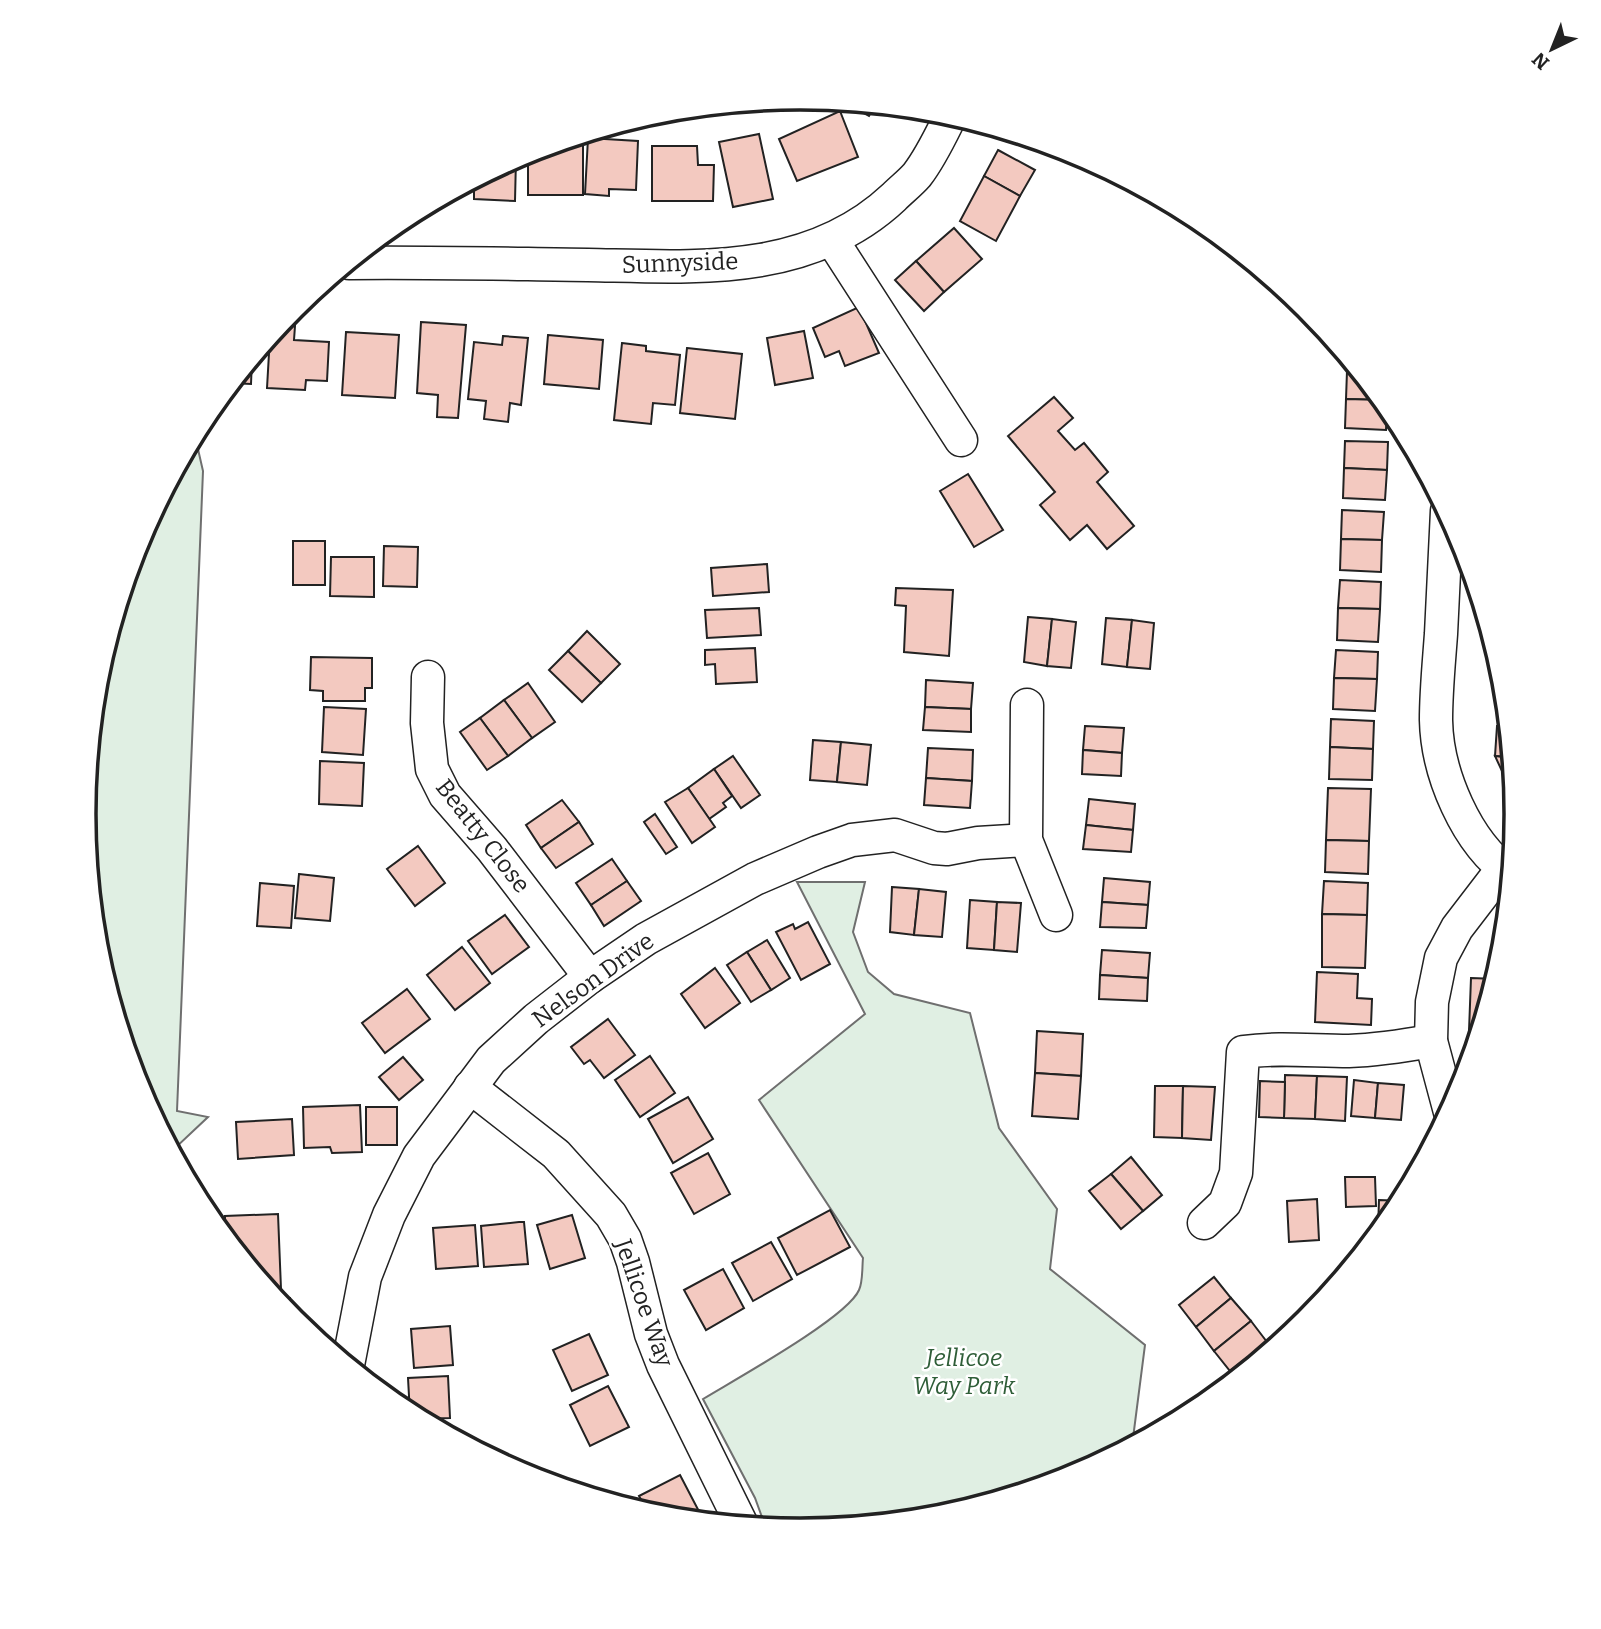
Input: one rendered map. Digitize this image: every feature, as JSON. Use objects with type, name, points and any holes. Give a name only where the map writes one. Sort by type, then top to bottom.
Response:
[{"type":"street","name":"Sunnyside","points":[[363,263],[689,267],[787,256],[854,229],[886,204],[917,175],[946,126]]},
{"type":"street","points":[[832,240],[961,440]]},
{"type":"street","points":[[1446,534],[1436,720],[1441,760],[1453,797],[1474,835],[1503,866]]},
{"type":"street","name":"Beatty Close","points":[[428,677],[427,723],[432,769],[445,795],[492,849],[590,977]]},
{"type":"street","points":[[1027,705],[1026,840],[1056,915]]},
{"type":"street","name":"Nelson Drive","points":[[350,1355],[365,1277],[389,1215],[419,1156],[491,1060],[536,1019],[590,977],[646,939],[734,890],[835,846],[895,835],[934,848],[947,849],[978,843],[1026,840]]},
{"type":"street","points":[[1446,1096],[1431,1041],[1432,1002],[1441,958],[1457,928],[1502,877]]},
{"type":"street","points":[[1204,1223],[1225,1203],[1236,1173],[1244,1052],[1265,1049],[1392,1049],[1431,1041]]},
{"type":"street","name":"Jellicoe Way","points":[[470,1087],[556,1154],[611,1215],[633,1262],[651,1334],[663,1365],[737,1516]]},
{"type":"green space","points":[[198,450],[203,471],[177,1111],[208,1117],[179,1144],[150,1084],[134,1041],[120,997],[102,906],[96,814],[102,723],[120,632],[150,545],[169,503]]},
{"type":"green space","name":"Jellicoe Way Park","points":[[797,882],[865,882],[853,932],[868,972],[894,994],[970,1013],[999,1128],[1057,1209],[1050,1269],[1145,1345],[1133,1434],[1070,1465],[983,1495],[892,1513],[800,1519],[762,1517],[755,1498],[703,1399],[813,1332],[850,1302],[859,1290],[863,1258],[759,1100],[865,1014]]},
{"type":"building","points":[[840,112],[858,157],[797,181],[779,139]]},
{"type":"building","points":[[759,134],[773,199],[733,207],[719,142]]},
{"type":"building","points":[[603,139],[638,141],[636,190],[609,189],[609,196],[585,194],[588,144]]},
{"type":"building","points":[[583,145],[583,195],[528,195],[528,165]]},
{"type":"building","points":[[652,146],[697,146],[698,165],[714,165],[713,201],[652,201]]},
{"type":"building","points":[[998,150],[1035,170],[1020,196],[984,176]]},
{"type":"building","points":[[516,171],[515,201],[474,199],[474,191]]},
{"type":"building","points":[[984,176],[1020,196],[996,241],[960,221]]},
{"type":"building","points":[[954,228],[982,259],[944,292],[916,261]]},
{"type":"building","points":[[916,261],[944,292],[924,311],[895,280]]},
{"type":"building","points":[[859,307],[879,353],[845,366],[839,351],[825,357],[813,328]]},
{"type":"building","points":[[421,322],[466,325],[458,418],[437,417],[438,395],[417,393]]},
{"type":"building","points":[[294,326],[294,340],[329,342],[327,381],[306,380],[305,390],[267,388],[269,352]]},
{"type":"building","points":[[804,331],[813,378],[775,385],[767,338]]},
{"type":"building","points":[[346,332],[399,335],[395,398],[342,395]]},
{"type":"building","points":[[548,335],[603,340],[599,389],[544,384]]},
{"type":"building","points":[[503,336],[528,338],[521,405],[510,403],[508,422],[484,419],[486,401],[468,399],[474,342],[502,345]]},
{"type":"building","points":[[622,343],[646,346],[646,351],[680,355],[675,405],[653,403],[651,424],[614,420]]},
{"type":"building","points":[[687,348],[742,354],[735,419],[680,413]]},
{"type":"building","points":[[1347,371],[1369,400],[1346,399]]},
{"type":"building","points":[[251,374],[251,384],[244,384]]},
{"type":"building","points":[[1054,397],[1073,418],[1058,431],[1075,450],[1084,443],[1108,472],[1097,482],[1134,526],[1107,549],[1087,525],[1070,540],[1040,505],[1055,492],[1008,436]]},
{"type":"building","points":[[1346,399],[1369,400],[1386,423],[1386,430],[1345,428]]},
{"type":"building","points":[[1345,441],[1388,442],[1387,470],[1344,468]]},
{"type":"building","points":[[1344,468],[1387,470],[1385,500],[1343,498]]},
{"type":"building","points":[[968,474],[1003,530],[974,547],[940,491]]},
{"type":"building","points":[[1342,510],[1384,512],[1382,540],[1341,539]]},
{"type":"building","points":[[1341,539],[1382,540],[1381,572],[1340,570]]},
{"type":"building","points":[[293,541],[325,541],[325,585],[293,585]]},
{"type":"building","points":[[384,546],[418,547],[417,587],[383,586]]},
{"type":"building","points":[[331,557],[374,557],[374,597],[330,596]]},
{"type":"building","points":[[767,564],[769,592],[713,596],[711,568]]},
{"type":"building","points":[[1340,580],[1381,582],[1380,609],[1338,608]]},
{"type":"building","points":[[896,588],[953,590],[949,656],[904,652],[906,606],[895,605]]},
{"type":"building","points":[[759,608],[761,635],[707,638],[705,610]]},
{"type":"building","points":[[1338,608],[1380,609],[1378,642],[1337,640]]},
{"type":"building","points":[[1028,617],[1052,619],[1047,666],[1024,662]]},
{"type":"building","points":[[1106,618],[1132,620],[1127,667],[1102,664]]},
{"type":"building","points":[[1052,619],[1076,622],[1071,668],[1047,666]]},
{"type":"building","points":[[1132,620],[1154,623],[1150,669],[1127,667]]},
{"type":"building","points":[[587,631],[620,664],[601,683],[568,651]]},
{"type":"building","points":[[755,648],[757,682],[716,684],[715,664],[705,665],[705,650]]},
{"type":"building","points":[[1336,650],[1378,652],[1377,679],[1334,678]]},
{"type":"building","points":[[568,651],[601,683],[582,702],[549,670]]},
{"type":"building","points":[[311,657],[372,658],[372,688],[365,688],[365,701],[323,701],[323,691],[310,690]]},
{"type":"building","points":[[1334,678],[1377,679],[1375,711],[1333,709]]},
{"type":"building","points":[[926,680],[973,683],[971,709],[925,707]]},
{"type":"building","points":[[528,683],[555,722],[532,738],[504,700]]},
{"type":"building","points":[[504,700],[532,738],[508,756],[480,718]]},
{"type":"building","points":[[324,707],[366,709],[363,755],[322,752]]},
{"type":"building","points":[[925,707],[971,709],[971,732],[923,730]]},
{"type":"building","points":[[480,718],[508,756],[487,770],[460,732]]},
{"type":"building","points":[[1331,719],[1374,721],[1373,749],[1330,747]]},
{"type":"building","points":[[1085,726],[1124,728],[1122,753],[1083,750]]},
{"type":"building","points":[[1497,726],[1499,726],[1502,756],[1495,756]]},
{"type":"building","points":[[813,740],[841,742],[837,782],[810,780]]},
{"type":"building","points":[[841,742],[871,745],[867,785],[837,782]]},
{"type":"building","points":[[1330,747],[1373,749],[1372,780],[1329,779]]},
{"type":"building","points":[[928,748],[973,750],[972,781],[926,778]]},
{"type":"building","points":[[1083,750],[1122,753],[1121,776],[1082,774]]},
{"type":"building","points":[[733,756],[760,795],[741,808],[714,769]]},
{"type":"building","points":[[1495,756],[1502,757],[1503,774]]},
{"type":"building","points":[[320,761],[364,763],[362,806],[319,804]]},
{"type":"building","points":[[714,769],[732,796],[723,803],[726,807],[709,819],[688,788]]},
{"type":"building","points":[[926,778],[972,781],[970,808],[924,805]]},
{"type":"building","points":[[688,788],[715,827],[692,843],[665,802]]},
{"type":"building","points":[[1328,788],[1371,789],[1369,841],[1326,840]]},
{"type":"building","points":[[1089,799],[1135,804],[1133,830],[1086,825]]},
{"type":"building","points":[[562,800],[579,822],[541,848],[526,825]]},
{"type":"building","points":[[655,814],[677,847],[666,854],[644,822]]},
{"type":"building","points":[[579,822],[593,844],[556,868],[541,848]]},
{"type":"building","points":[[1086,825],[1133,830],[1131,852],[1083,849]]},
{"type":"building","points":[[1326,840],[1369,841],[1368,874],[1325,872]]},
{"type":"building","points":[[418,846],[445,883],[415,906],[387,869]]},
{"type":"building","points":[[612,859],[627,881],[591,905],[576,883]]},
{"type":"building","points":[[299,874],[334,878],[330,921],[295,918]]},
{"type":"building","points":[[1104,878],[1150,882],[1148,905],[1102,902]]},
{"type":"building","points":[[627,881],[641,901],[604,926],[591,905]]},
{"type":"building","points":[[1324,881],[1368,883],[1367,915],[1322,914]]},
{"type":"building","points":[[260,883],[294,886],[291,928],[257,926]]},
{"type":"building","points":[[892,887],[919,889],[914,935],[890,932]]},
{"type":"building","points":[[919,889],[946,892],[942,937],[914,935]]},
{"type":"building","points":[[970,900],[997,902],[994,950],[967,948]]},
{"type":"building","points":[[997,902],[1021,903],[1017,952],[994,950]]},
{"type":"building","points":[[1102,902],[1148,905],[1146,928],[1100,927]]},
{"type":"building","points":[[1322,914],[1367,915],[1365,968],[1322,967]]},
{"type":"building","points":[[505,915],[529,947],[492,974],[468,941]]},
{"type":"building","points":[[808,922],[830,964],[801,980],[776,932],[793,924],[795,929]]},
{"type":"building","points":[[767,940],[790,978],[771,990],[747,952]]},
{"type":"building","points":[[462,947],[490,983],[455,1010],[427,975]]},
{"type":"building","points":[[1102,950],[1150,953],[1148,978],[1100,975]]},
{"type":"building","points":[[747,952],[771,990],[751,1002],[727,965]]},
{"type":"building","points":[[715,968],[740,1003],[705,1028],[681,994]]},
{"type":"building","points":[[1317,972],[1358,974],[1357,998],[1372,999],[1371,1025],[1315,1022]]},
{"type":"building","points":[[1100,975],[1148,978],[1147,1001],[1099,999]]},
{"type":"building","points":[[1471,978],[1485,979],[1481,997],[1469,1031]]},
{"type":"building","points":[[407,989],[430,1019],[385,1053],[362,1023]]},
{"type":"building","points":[[608,1019],[635,1055],[604,1078],[590,1060],[584,1064],[571,1047]]},
{"type":"building","points":[[1037,1031],[1083,1034],[1081,1076],[1035,1073]]},
{"type":"building","points":[[650,1056],[675,1093],[640,1117],[615,1080]]},
{"type":"building","points":[[403,1057],[423,1080],[399,1100],[379,1077]]},
{"type":"building","points":[[1035,1073],[1081,1076],[1078,1119],[1032,1116]]},
{"type":"building","points":[[1285,1075],[1317,1076],[1315,1119],[1284,1118]]},
{"type":"building","points":[[1317,1076],[1347,1077],[1345,1121],[1315,1119]]},
{"type":"building","points":[[1354,1080],[1378,1083],[1375,1118],[1351,1116]]},
{"type":"building","points":[[1260,1081],[1285,1082],[1284,1118],[1259,1117]]},
{"type":"building","points":[[1378,1083],[1404,1085],[1401,1120],[1375,1118]]},
{"type":"building","points":[[1155,1086],[1183,1086],[1182,1138],[1154,1137]]},
{"type":"building","points":[[1183,1086],[1215,1087],[1211,1140],[1182,1138]]},
{"type":"building","points":[[688,1097],[713,1139],[673,1163],[648,1119]]},
{"type":"building","points":[[360,1105],[362,1152],[332,1153],[330,1147],[304,1148],[303,1107]]},
{"type":"building","points":[[366,1107],[397,1107],[397,1145],[366,1145]]},
{"type":"building","points":[[292,1119],[294,1155],[238,1159],[236,1122]]},
{"type":"building","points":[[708,1153],[730,1194],[694,1214],[671,1173]]},
{"type":"building","points":[[1131,1157],[1162,1195],[1143,1211],[1111,1174]]},
{"type":"building","points":[[1111,1174],[1143,1211],[1121,1229],[1089,1191]]},
{"type":"building","points":[[1345,1177],[1375,1177],[1376,1206],[1346,1207]]},
{"type":"building","points":[[1317,1199],[1319,1240],[1289,1242],[1287,1201]]},
{"type":"building","points":[[1379,1200],[1389,1200],[1386,1206],[1378,1216]]},
{"type":"building","points":[[830,1210],[850,1247],[797,1275],[778,1238]]},
{"type":"building","points":[[278,1214],[281,1289],[242,1243],[225,1216]]},
{"type":"building","points":[[572,1215],[585,1258],[550,1269],[537,1225]]},
{"type":"building","points":[[524,1222],[528,1264],[484,1267],[481,1226]]},
{"type":"building","points":[[475,1225],[478,1266],[436,1269],[433,1228]]},
{"type":"building","points":[[771,1242],[792,1279],[753,1301],[732,1263]]},
{"type":"building","points":[[723,1269],[744,1308],[706,1330],[684,1290]]},
{"type":"building","points":[[1214,1277],[1231,1298],[1196,1327],[1179,1305]]},
{"type":"building","points":[[1231,1298],[1251,1321],[1214,1351],[1196,1327]]},
{"type":"building","points":[[1251,1321],[1267,1342],[1230,1371],[1214,1351]]},
{"type":"building","points":[[450,1326],[453,1365],[414,1368],[411,1329]]},
{"type":"building","points":[[589,1334],[608,1375],[572,1391],[553,1350]]},
{"type":"building","points":[[448,1376],[450,1418],[439,1418],[409,1400],[408,1378]]},
{"type":"building","points":[[608,1386],[629,1427],[590,1446],[570,1405]]},
{"type":"building","points":[[680,1475],[699,1511],[641,1500],[639,1496]]}]
